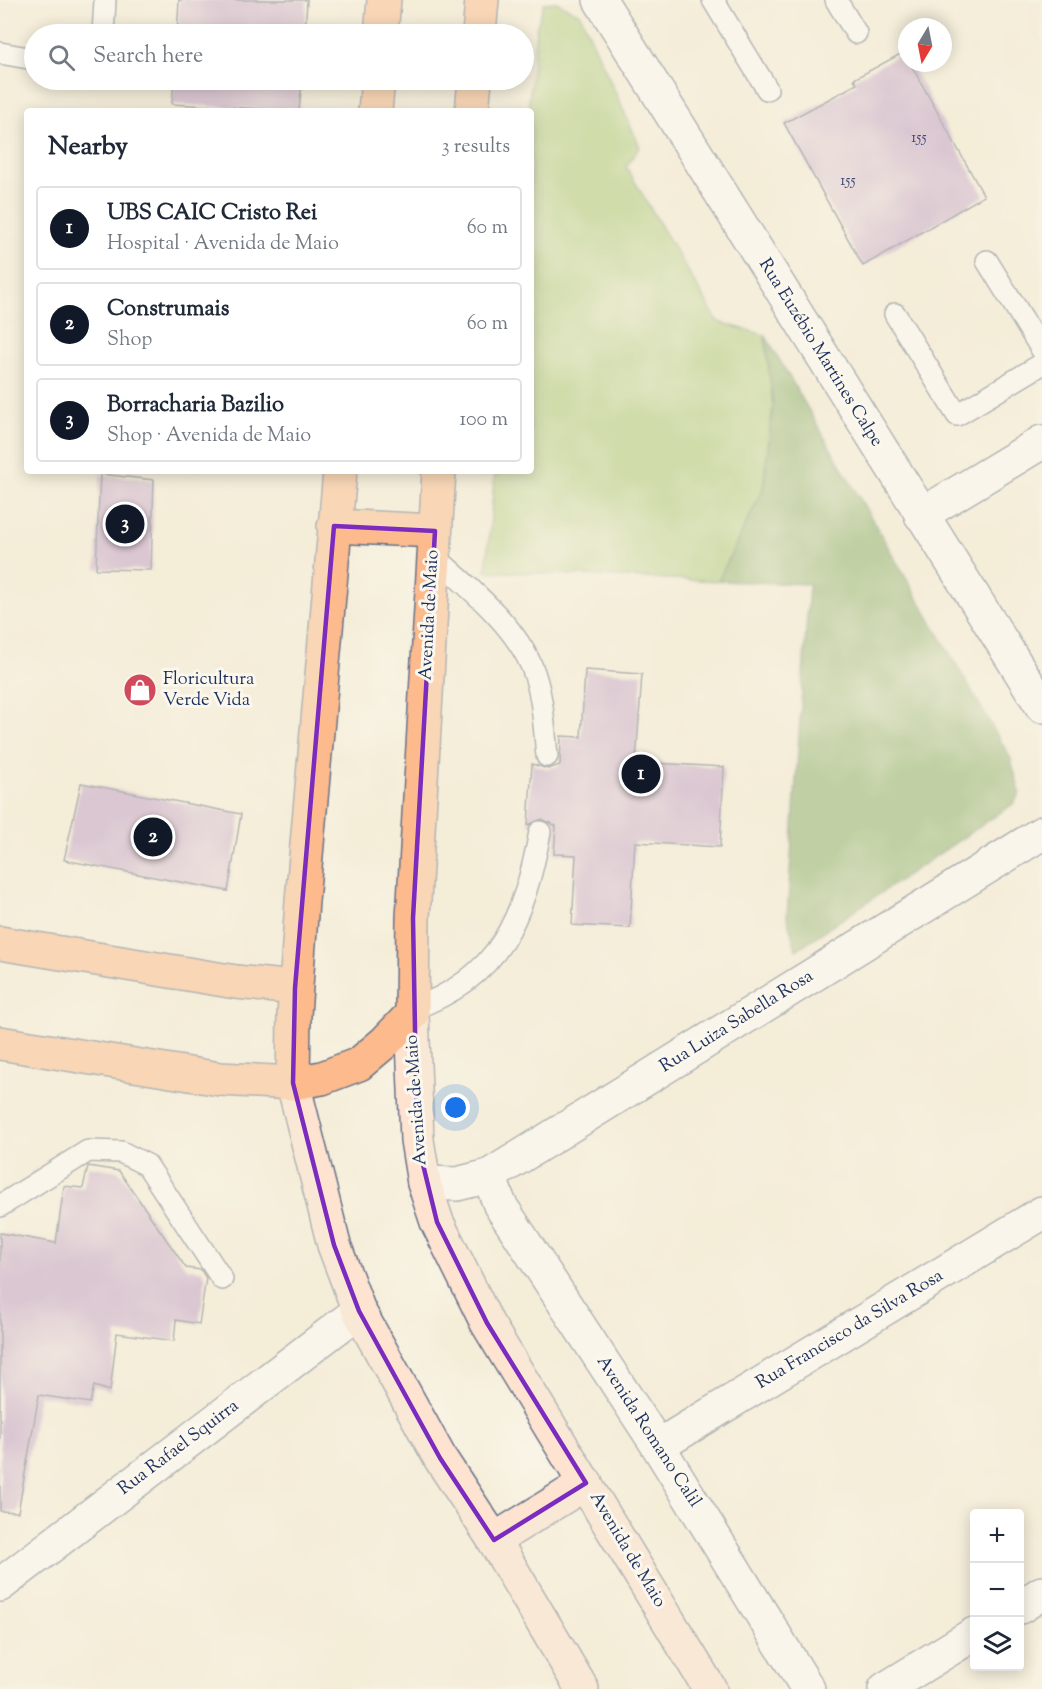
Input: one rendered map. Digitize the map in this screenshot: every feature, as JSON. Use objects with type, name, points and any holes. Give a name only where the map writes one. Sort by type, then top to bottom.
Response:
[{"type":"main road","points":[[382,24],[384,0]]},
{"type":"main road","points":[[480,24],[482,0]]},
{"type":"main road","points":[[375,108],[377,90]]},
{"type":"main road","points":[[472,108],[474,90]]},
{"type":"main road","points":[[335,474],[334,526],[295,988],[293,1083],[334,1245],[359,1311],[440,1458],[494,1540],[582,1689]]},
{"type":"main road","name":"Avenida de Maio","points":[[439,474],[413,918],[412,1011],[417,1140],[424,1183],[437,1222],[487,1323],[710,1689]]},
{"type":"main road","points":[[334,526],[434,543]]},
{"type":"main road","points":[[0,943],[236,982],[295,988]]},
{"type":"main road","points":[[0,1043],[220,1079],[293,1083],[322,1078],[359,1064],[385,1042],[412,1011]]},
{"type":"main road","points":[[494,1540],[585,1482]]},
{"type":"street","name":"Rua Euzébio Martines Calpe","points":[[600,0],[1042,706]]},
{"type":"street","points":[[921,515],[1042,442]]},
{"type":"street","name":"Rua Luiza Sabella Rosa","points":[[424,1183],[457,1184],[489,1176],[1042,833]]},
{"type":"street","name":"Avenida Romano Calil","points":[[489,1176],[500,1205],[658,1446],[808,1689]]},
{"type":"street","name":"Rua Francisco da Silva Rosa","points":[[658,1446],[1042,1213]]},
{"type":"street","name":"Rua Rafael Squirra","points":[[0,1585],[359,1311]]},
{"type":"street","points":[[1024,1604],[1042,1593]]},
{"type":"street","points":[[885,1689],[970,1637]]},
{"type":"lane","points":[[104,24],[105,0]]},
{"type":"lane","points":[[713,0],[767,89]]},
{"type":"lane","points":[[836,0],[856,33]]},
{"type":"lane","points":[[0,53],[24,57]]},
{"type":"lane","points":[[987,261],[1042,350]]},
{"type":"lane","points":[[895,314],[957,415],[1042,364]]},
{"type":"lane","points":[[434,543],[502,621],[531,666],[543,717],[547,756]]},
{"type":"lane","points":[[412,1011],[433,1002],[461,985],[493,958],[512,927],[531,882],[540,832]]},
{"type":"lane","points":[[0,1206],[88,1151],[121,1152],[147,1165],[222,1279]]},
{"type":"highlighted area","points":[[334,526],[435,531],[413,918],[417,1140],[437,1222],[487,1323],[586,1483],[494,1540],[440,1458],[359,1311],[334,1245],[293,1083],[295,988]]},
{"type":"green space","points":[[556,2],[580,14],[640,147],[626,167],[718,322],[765,335],[773,406],[763,489],[718,581],[486,571],[495,474],[534,474],[534,108],[528,108],[530,90],[534,90],[536,29],[544,3]]},
{"type":"green space","points":[[765,335],[1011,759],[1020,793],[1013,804],[796,950],[787,917],[809,584],[718,581],[763,489],[773,406]]},
{"type":"building","points":[[179,0],[307,0],[306,24],[178,24]]},
{"type":"building","points":[[898,55],[898,72],[915,72],[984,196],[863,266],[784,123],[857,84],[854,79]]},
{"type":"building","points":[[173,90],[301,90],[299,108],[172,104]]},
{"type":"building","points":[[100,474],[154,480],[151,570],[96,569]]},
{"type":"building","points":[[585,670],[642,674],[636,762],[724,767],[720,847],[635,842],[630,928],[572,925],[576,855],[554,854],[556,826],[542,819],[528,825],[532,764],[548,769],[560,765],[561,736],[581,737]]},
{"type":"building","points":[[81,783],[241,814],[228,891],[64,860]]},
{"type":"building","points":[[88,1166],[119,1171],[186,1268],[201,1270],[206,1278],[199,1324],[176,1320],[174,1341],[117,1333],[110,1391],[94,1386],[90,1403],[39,1395],[18,1512],[0,1511],[0,1233],[56,1243],[64,1186],[83,1188]]},
{"type":"place","name":"Borracharia Bazilio","points":[[125,524]]},
{"type":"place","name":"Floricultura Verde Vida","points":[[140,690]]},
{"type":"place","name":"UBS CAIC Cristo Rei","points":[[641,774]]},
{"type":"place","name":"Construmais","points":[[153,837]]}]
